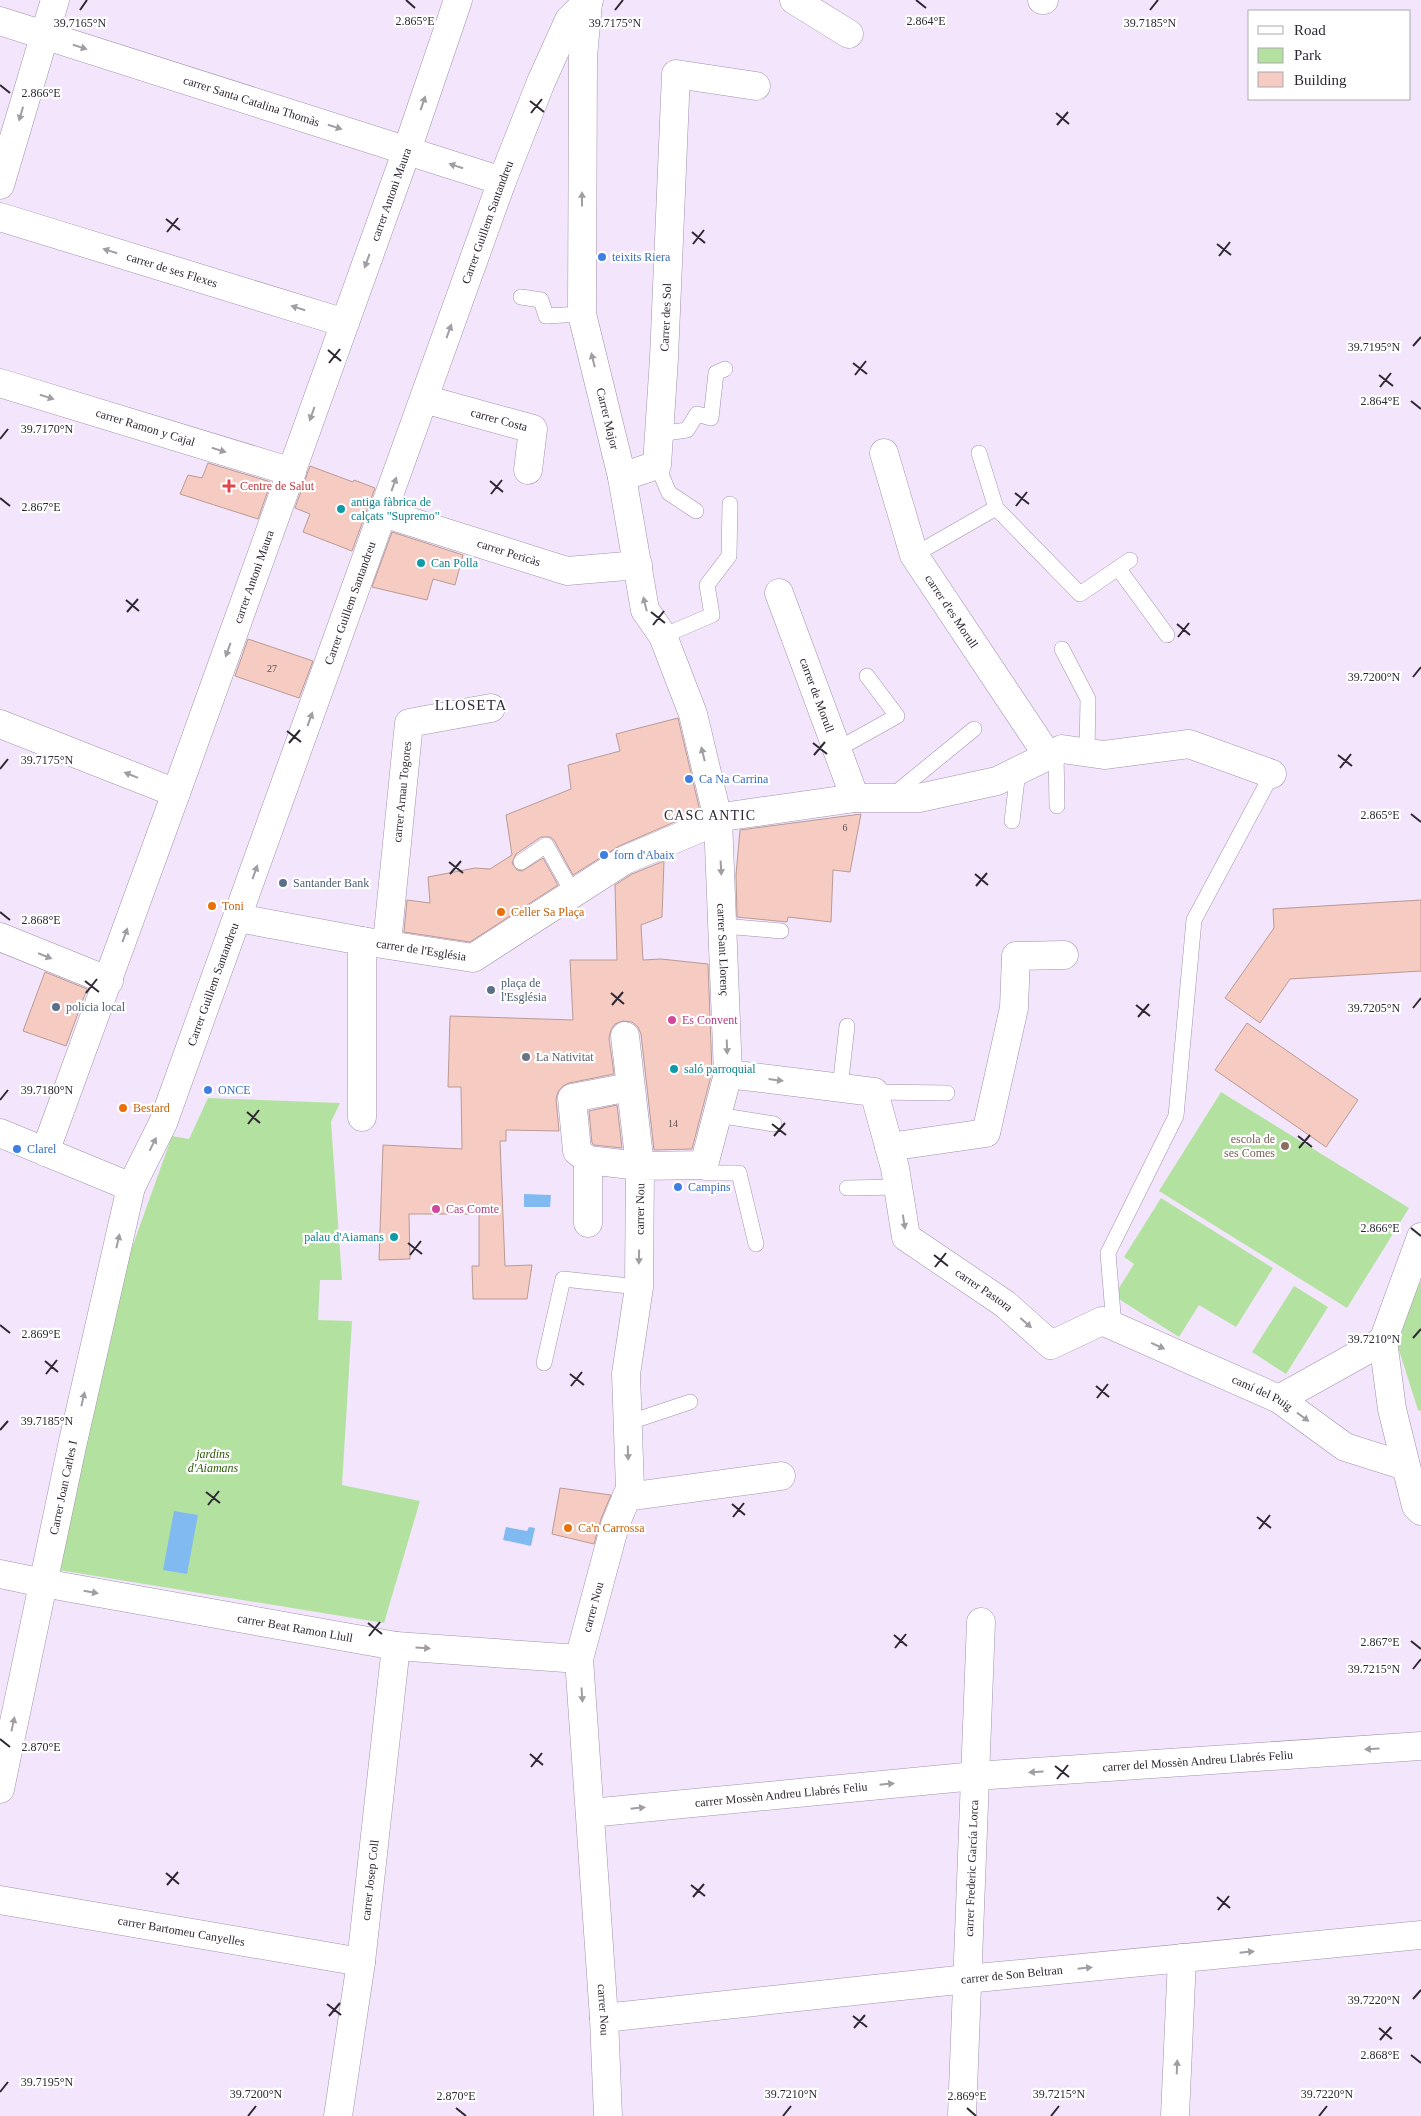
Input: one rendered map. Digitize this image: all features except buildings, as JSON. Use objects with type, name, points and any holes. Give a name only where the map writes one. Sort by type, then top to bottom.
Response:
[{"type":"street","points":[[0,185],[55,0]]},
{"type":"street","name":"carrer Antoni Maura","points":[[45,1152],[109,981],[292,472],[407,150],[458,0]]},
{"type":"street","points":[[794,0],[849,34]]},
{"type":"street","name":"Carrer Guillem Santandreu","points":[[131,1187],[163,1123],[502,181],[541,82],[582,8]]},
{"type":"street","name":"Carrer Major","points":[[582,8],[582,314],[622,476],[645,610],[664,636],[693,714],[718,819]]},
{"type":"street","name":"carrer Santa Catalina Thomàs","points":[[0,21],[502,181]]},
{"type":"street","name":"Carrer des Sol","points":[[657,465],[676,74],[756,86]]},
{"type":"street","name":"carrer de ses Flexes","points":[[0,217],[345,323]]},
{"type":"street","name":"carrer Ramon y Cajal","points":[[0,383],[292,472]]},
{"type":"street","name":"carrer Costa","points":[[424,399],[533,429],[528,470]]},
{"type":"street","name":"carrer d'es Morull","points":[[884,453],[914,555],[1052,754]]},
{"type":"street","points":[[622,476],[657,465]]},
{"type":"street","name":"carrer Pericàs","points":[[383,514],[568,571],[638,565]]},
{"type":"street","name":"carrer de Morull","points":[[779,593],[855,798]]},
{"type":"street","name":"carrer Arnau Togores","points":[[374,942],[409,723],[492,708]]},
{"type":"street","points":[[0,724],[176,793]]},
{"type":"street","points":[[718,819],[855,798],[919,798],[997,780],[1062,749],[1104,755],[1189,744],[1272,774]]},
{"type":"street","name":"carrer de l'Església","points":[[238,918],[472,958],[625,860],[718,819]]},
{"type":"street","name":"carrer Sant Llorenç","points":[[704,1165],[728,1074],[724,926],[718,819]]},
{"type":"street","points":[[0,938],[109,981]]},
{"type":"street","points":[[362,1117],[374,942]]},
{"type":"street","points":[[889,1147],[986,1133],[1014,1008],[1016,956],[1064,955]]},
{"type":"street","points":[[625,1036],[640,1166],[588,1160],[577,1151],[572,1098],[630,1087]]},
{"type":"street","points":[[728,1074],[874,1092]]},
{"type":"street","name":"carrer Pastora","points":[[874,1092],[898,1187],[906,1237],[1005,1304],[1051,1345],[1102,1321],[1114,1326]]},
{"type":"street","points":[[0,1133],[131,1187]]},
{"type":"street","points":[[588,1160],[588,1223]]},
{"type":"street","name":"carrer Nou","points":[[608,2116],[604,2018],[579,1660],[616,1525],[630,1489],[626,1374],[639,1287],[640,1166],[704,1165]]},
{"type":"street","name":"Carrer Joan Carles I","points":[[0,1789],[42,1584],[131,1187]]},
{"type":"street","points":[[1421,1237],[1383,1341],[1392,1409],[1416,1506],[1421,1511]]},
{"type":"street","name":"camí del Puig","points":[[1114,1326],[1278,1399],[1345,1447],[1405,1466]]},
{"type":"street","points":[[1278,1399],[1383,1341]]},
{"type":"street","points":[[626,1497],[781,1476]]},
{"type":"street","name":"carrer Beat Ramon Llull","points":[[0,1574],[42,1584],[396,1646],[579,1660]]},
{"type":"street","name":"carrer Frederic García Lorca","points":[[962,2116],[981,1622]]},
{"type":"street","name":"carrer Josep Coll","points":[[338,2116],[361,1962],[396,1646]]},
{"type":"street","name":"carrer del Mossèn Andreu Llabrés Feliu","points":[[975,1776],[1421,1746]]},
{"type":"street","name":"carrer Mossèn Andreu Llabrés Feliu","points":[[590,1813],[975,1776]]},
{"type":"street","name":"carrer Bartomeu Canyelles","points":[[0,1900],[361,1962]]},
{"type":"street","name":"carrer de Son Beltran","points":[[604,2018],[967,1979],[1421,1935]]},
{"type":"street","points":[[1175,2116],[1182,1958]]},
{"type":"lane","points":[[521,297],[541,300],[546,316],[582,314]]},
{"type":"lane","points":[[659,434],[687,430],[697,414],[711,418],[716,373],[725,369]]},
{"type":"lane","points":[[979,453],[996,508],[1080,594],[1124,564],[1167,635]]},
{"type":"lane","points":[[657,465],[668,493],[696,511]]},
{"type":"lane","points":[[664,636],[712,615],[707,585],[729,556],[730,504]]},
{"type":"lane","points":[[914,555],[996,508]]},
{"type":"lane","points":[[1062,649],[1088,699],[1087,753]]},
{"type":"lane","points":[[838,749],[897,716],[867,676]]},
{"type":"lane","points":[[890,798],[974,729]]},
{"type":"lane","points":[[1052,754],[1057,806]]},
{"type":"lane","points":[[1012,821],[1018,771]]},
{"type":"lane","points":[[1114,1326],[1108,1253],[1176,1116],[1194,920],[1272,774]]},
{"type":"lane","points":[[521,862],[546,845],[573,893]]},
{"type":"lane","points":[[724,926],[782,932]]},
{"type":"lane","points":[[840,1088],[847,1026]]},
{"type":"lane","points":[[874,1092],[947,1093]]},
{"type":"lane","points":[[717,1115],[774,1124]]},
{"type":"lane","points":[[704,1165],[707,1173],[739,1173],[756,1244]]},
{"type":"lane","points":[[847,1188],[898,1187]]},
{"type":"lane","points":[[544,1363],[563,1279],[639,1287]]},
{"type":"lane","points":[[627,1423],[690,1402]]},
{"type":"green space","points":[[1221,1092],[1409,1208],[1347,1308],[1159,1191]]},
{"type":"green space","name":"jardins d'Aiamans","points":[[208,1098],[340,1103],[331,1122],[342,1280],[320,1280],[318,1320],[352,1321],[342,1485],[420,1501],[384,1623],[59,1570],[110,1309],[172,1136],[189,1139]]},
{"type":"green space","points":[[1161,1198],[1273,1268],[1236,1327],[1199,1305],[1179,1337],[1114,1296],[1134,1264],[1124,1257]]},
{"type":"green space","points":[[1421,1281],[1421,1411],[1418,1410],[1398,1347],[1408,1307]]},
{"type":"green space","points":[[1294,1286],[1328,1307],[1286,1374],[1252,1352]]},
{"type":"water","points":[[524,1194],[551,1195],[550,1207],[524,1207]]},
{"type":"water","points":[[174,1511],[198,1515],[187,1574],[163,1570]]},
{"type":"water","points":[[506,1527],[527,1531],[529,1527],[535,1528],[531,1546],[503,1540]]},
{"type":"place","name":"teixits Riera","points":[[602,257]]},
{"type":"place","name":"Centre de Salut","points":[[229,486]]},
{"type":"place","name":"antiga fàbrica de calçats \"Supremo\"","points":[[341,509]]},
{"type":"place","name":"Can Polla","points":[[421,563]]},
{"type":"place","name":"Ca Na Carrina","points":[[689,779]]},
{"type":"place","name":"forn d'Abaix","points":[[604,855]]},
{"type":"place","name":"Santander Bank","points":[[283,883]]},
{"type":"place","name":"Toni","points":[[212,906]]},
{"type":"place","name":"Celler Sa Plaça","points":[[501,912]]},
{"type":"place","name":"plaça de l'Església","points":[[491,990]]},
{"type":"place","name":"policia local","points":[[56,1007]]},
{"type":"place","name":"Es Convent","points":[[672,1020]]},
{"type":"place","name":"La Nativitat","points":[[526,1057]]},
{"type":"place","name":"saló parroquial","points":[[674,1069]]},
{"type":"place","name":"ONCE","points":[[208,1090]]},
{"type":"place","name":"Bestard","points":[[123,1108]]},
{"type":"place","name":"escola de ses Comes","points":[[1285,1146]]},
{"type":"place","name":"Clarel","points":[[17,1149]]},
{"type":"place","name":"Campins","points":[[678,1187]]},
{"type":"place","name":"Cas Comte","points":[[436,1209]]},
{"type":"place","name":"palau d'Aiamans","points":[[394,1237]]},
{"type":"place","name":"Ca'n Carrossa","points":[[568,1528]]},
{"type":"district","name":"LLOSETA","points":[[471,705]]},
{"type":"district","name":"CASC ANTIC","points":[[710,815]]}]
